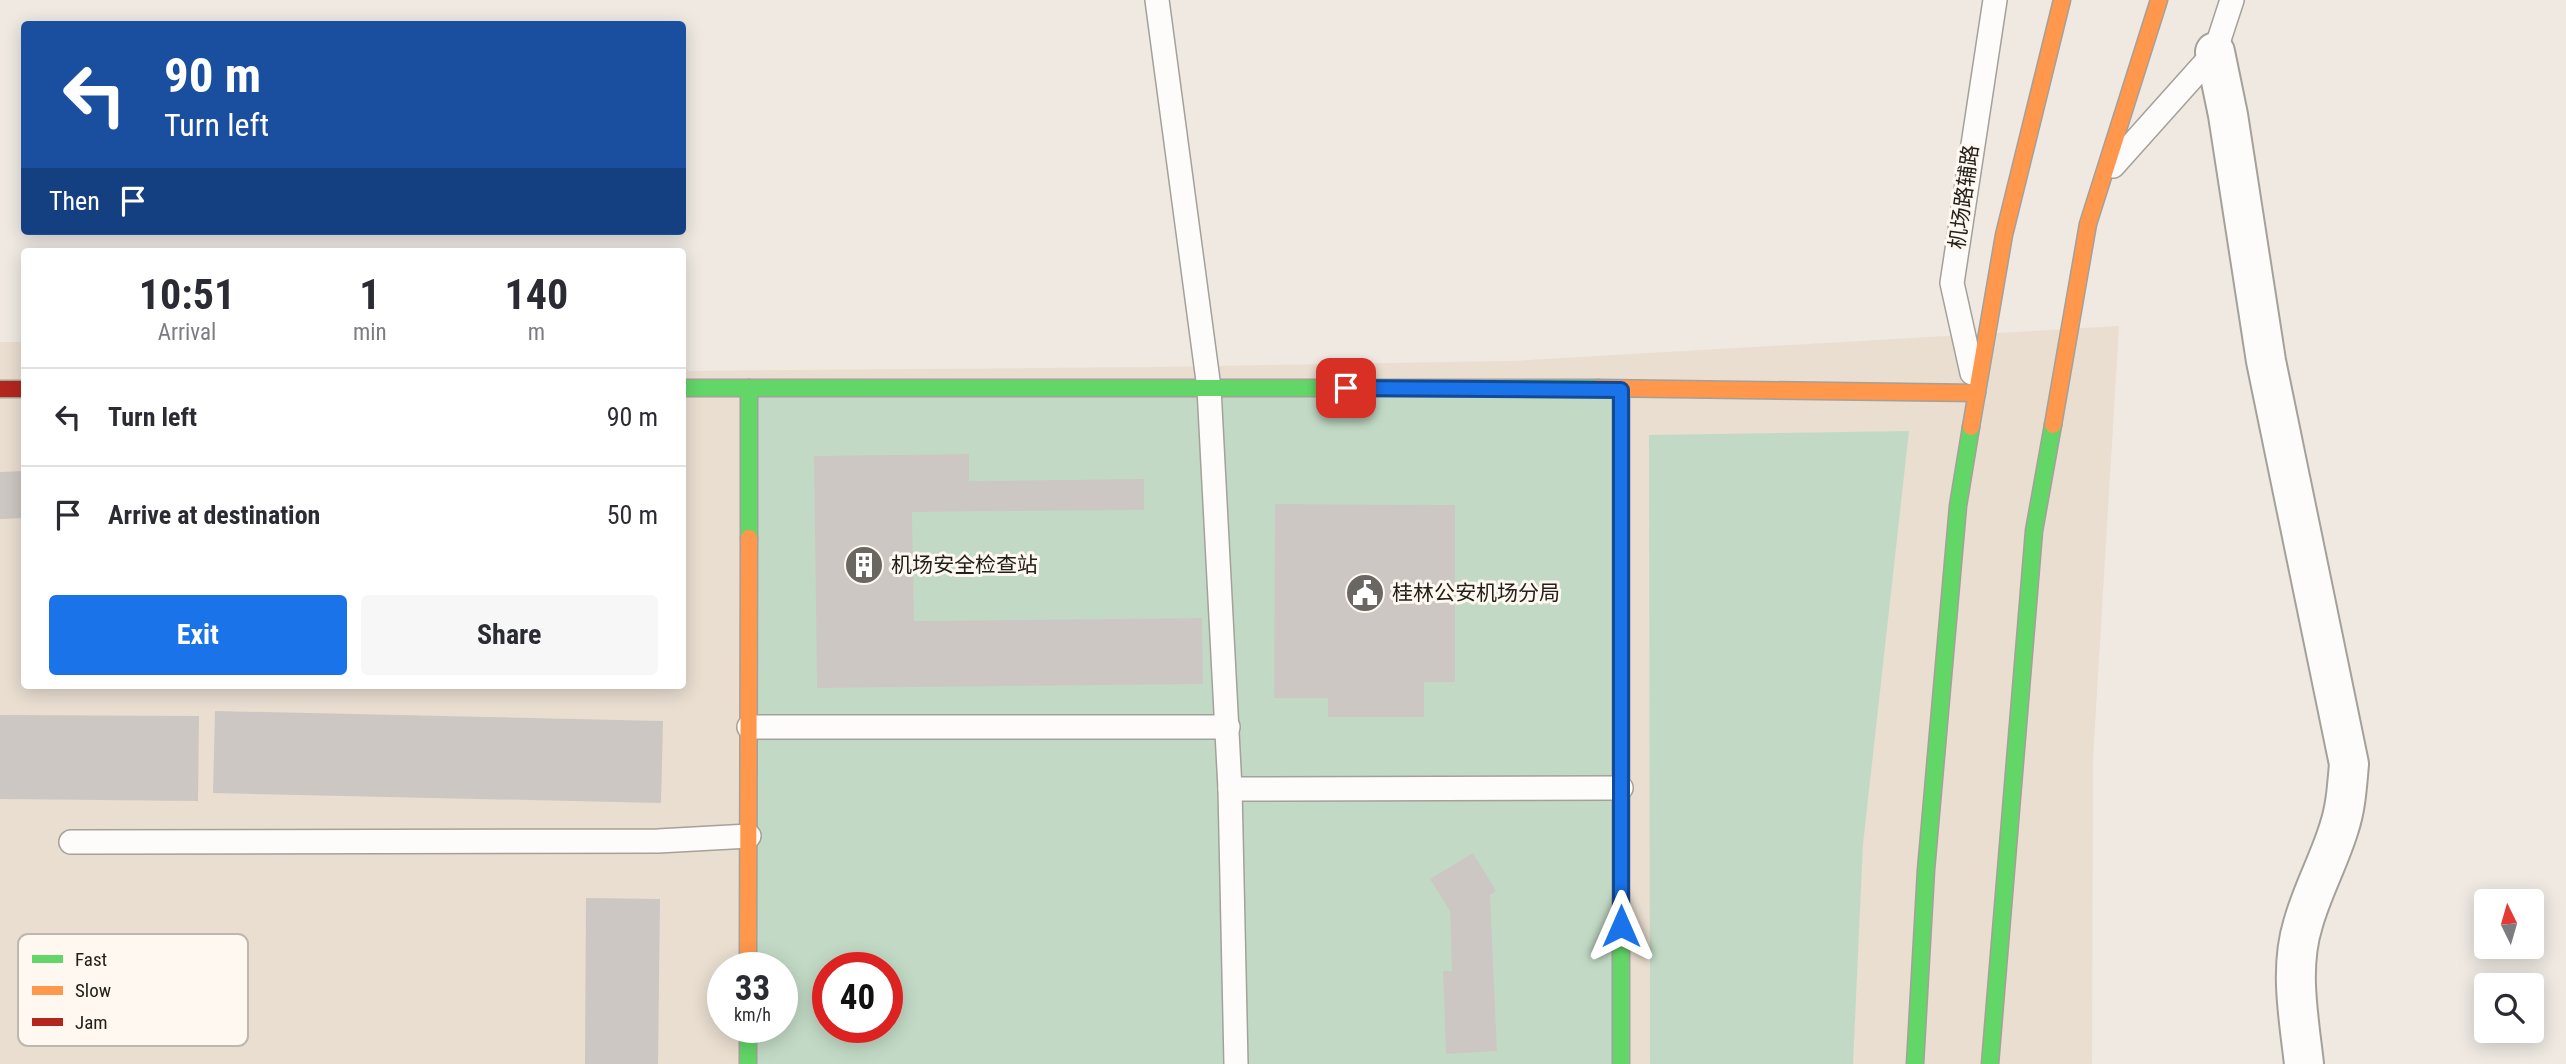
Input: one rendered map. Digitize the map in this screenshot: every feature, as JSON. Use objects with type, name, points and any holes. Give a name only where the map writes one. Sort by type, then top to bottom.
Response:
[{"type":"main road","points":[[1916,1064],[1926,870],[1958,506],[2004,235],[2062,0]]},
{"type":"main road","points":[[1990,1064],[2034,531],[2088,224],[2158,0]]},
{"type":"main road","points":[[686,388],[1660,388],[1977,393]]},
{"type":"main road","points":[[748,952],[749,388]]},
{"type":"main road","points":[[0,389],[21,389]]},
{"type":"main road","points":[[1621,390],[1621,1064]]},
{"type":"main road","points":[[748,1043],[748,1064]]},
{"type":"street","points":[[2215,52],[2228,115],[2266,361],[2349,764],[2346,799],[2339,829],[2302,925],[2296,957],[2304,1064]]},
{"type":"lane","points":[[1157,0],[1209,388],[1228,727],[1236,1064]]},
{"type":"lane","name":"机场路辅路","points":[[1977,393],[1952,283],[1994,0]]},
{"type":"lane","points":[[2104,176],[2215,52],[2232,0]]},
{"type":"lane","points":[[749,727],[1228,727]]},
{"type":"lane","points":[[1230,789],[1621,788]]},
{"type":"lane","points":[[71,842],[658,841],[748,836]]},
{"type":"shaded area","points":[[2119,326],[2093,758],[2092,1064],[0,1064],[0,342],[21,342],[21,689],[686,689],[686,368],[689,371],[1511,361]]},
{"type":"green space","points":[[749,388],[1621,390],[1621,1064],[749,1064],[749,1043],[798,1043],[798,952],[749,952]]},
{"type":"green space","points":[[1909,431],[1863,844],[1853,1064],[1650,1064],[1649,435]]},
{"type":"building","name":"机场安全检查站","points":[[969,454],[969,481],[1144,479],[1144,510],[912,512],[914,621],[1202,618],[1203,684],[817,688],[814,456]]},
{"type":"building","points":[[21,471],[21,518],[0,519],[0,472]]},
{"type":"building","name":"桂林公安机场分局","points":[[1275,504],[1455,505],[1455,682],[1424,682],[1424,717],[1328,717],[1328,698],[1274,698]]},
{"type":"building","points":[[215,711],[663,721],[661,803],[213,793]]},
{"type":"building","points":[[0,715],[199,716],[198,801],[0,799]]},
{"type":"building","points":[[1473,853],[1496,891],[1490,895],[1497,1051],[1446,1054],[1443,971],[1452,971],[1450,911],[1430,879]]},
{"type":"building","points":[[586,898],[660,899],[658,1064],[585,1064]]},
{"type":"traffic: fast","points":[[686,388],[1598,388]]},
{"type":"traffic: fast","points":[[749,388],[749,538]]},
{"type":"traffic: fast","points":[[1621,390],[1621,1064]]},
{"type":"traffic: fast","points":[[1990,1064],[2034,531],[2053,425]]},
{"type":"traffic: fast","points":[[1915,1064],[1926,870],[1958,506],[1971,427]]},
{"type":"traffic: fast","points":[[748,1043],[748,1064]]},
{"type":"traffic: slow","points":[[1971,427],[2004,235],[2062,0]]},
{"type":"traffic: slow","points":[[2053,425],[2088,224],[2159,0]]},
{"type":"traffic: slow","points":[[1598,388],[1977,393]]},
{"type":"traffic: slow","points":[[748,952],[749,538]]},
{"type":"traffic: jam","points":[[0,389],[21,389]]},
{"type":"place","name":"机场安全检查站","points":[[864,565]]},
{"type":"place","name":"桂林公安机场分局","points":[[1365,593]]},
{"type":"route","points":[[1346,388],[1621,390],[1621,926]]}]
